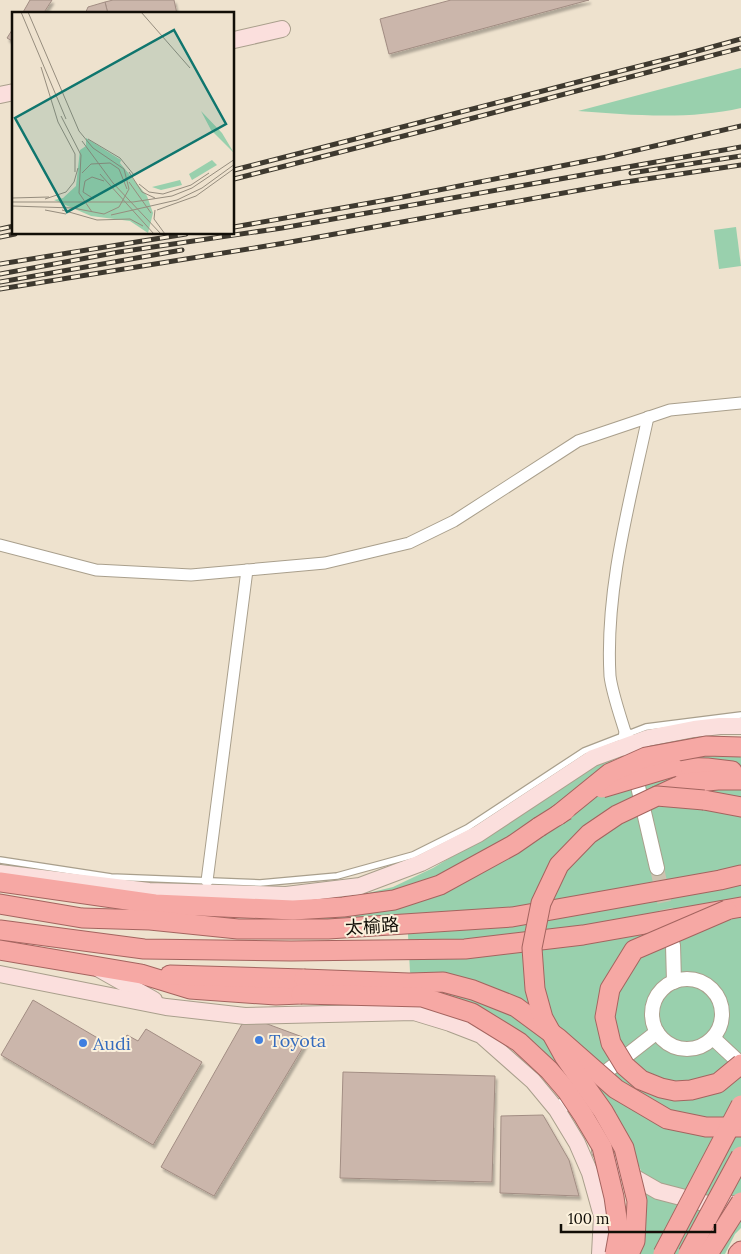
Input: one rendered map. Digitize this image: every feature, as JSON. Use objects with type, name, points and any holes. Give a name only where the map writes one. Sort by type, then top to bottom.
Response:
[{"type":"highway","points":[[557,816],[610,773],[646,758],[706,746],[741,747]]},
{"type":"highway","points":[[0,882],[155,904],[293,910],[343,907],[394,900],[440,885],[513,845],[605,786],[673,767],[708,768],[741,773]]},
{"type":"highway","points":[[629,1254],[635,1241],[637,1201],[624,1148],[603,1111],[564,1056],[543,1018],[535,989],[532,948],[540,903],[560,865],[589,834],[616,815],[685,783],[741,780]]},
{"type":"highway","points":[[656,796],[704,800],[741,807]]},
{"type":"highway","name":"太榆路","points":[[0,904],[82,918],[150,920],[238,929],[328,929],[512,917],[741,875]]},
{"type":"highway","points":[[734,908],[634,950],[610,989],[605,1017],[610,1043],[625,1066],[640,1080],[661,1088],[675,1091],[691,1090],[718,1083],[741,1064]]},
{"type":"highway","name":"太榆路","points":[[0,930],[144,949],[292,951],[465,949],[583,935],[734,908]]},
{"type":"highway","points":[[0,950],[141,974],[190,988],[276,995],[303,987],[443,982],[473,990],[516,1007],[558,1038],[616,1089],[667,1119],[706,1128],[741,1127]]},
{"type":"highway","points":[[303,987],[422,997],[472,1013],[519,1042],[567,1091],[602,1147],[614,1197],[619,1232],[615,1254]]},
{"type":"highway","points":[[663,1254],[741,1105]]},
{"type":"highway","points":[[688,1254],[741,1156]]},
{"type":"highway","points":[[708,1254],[741,1203]]},
{"type":"main road","points":[[235,40],[282,29]]},
{"type":"main road","points":[[0,873],[149,891],[286,895],[360,886],[421,863],[478,834],[592,758],[627,739],[648,738],[720,726],[741,726]]},
{"type":"main road","points":[[95,966],[166,1007]]},
{"type":"main road","points":[[0,974],[166,1007],[245,1016],[414,1012],[450,1023],[481,1035],[533,1081],[557,1110],[618,1168],[658,1191],[708,1204],[741,1203]]},
{"type":"main road","points":[[557,1110],[577,1143],[590,1173],[602,1216],[600,1254]]},
{"type":"street","points":[[0,545],[96,570],[190,575],[324,563],[409,543],[454,521],[578,441],[670,410],[741,402]]},
{"type":"street","points":[[648,417],[617,564],[611,623],[610,678],[627,739],[657,868]]},
{"type":"street","points":[[207,881],[247,570]]},
{"type":"street","points":[[673,945],[674,982]]},
{"type":"street","points":[[686,979],[708,986],[716,994],[721,1005],[722,1017],[719,1028],[713,1038],[704,1045],[694,1049],[673,1047],[664,1041],[652,1021],[652,1009],[656,997],[664,988],[674,982],[686,979]]},
{"type":"street","points":[[557,1110],[657,1032]]},
{"type":"street","points":[[713,1038],[741,1064]]},
{"type":"lane","points":[[0,860],[112,877],[260,883],[337,876],[413,855],[467,828],[584,751],[627,739],[646,727],[741,715]]},
{"type":"green space","points":[[741,68],[741,108],[721,112],[680,115],[639,115],[578,111]]},
{"type":"green space","points":[[736,227],[741,266],[719,269],[714,230]]},
{"type":"green space","points":[[610,755],[618,773],[690,755],[741,755],[741,1228],[735,1234],[725,1254],[636,1254],[642,1173],[616,1113],[522,1035],[420,991],[410,972],[407,916],[313,923],[314,897],[356,896],[393,887],[433,868]]},
{"type":"building","points":[[30,0],[52,0],[44,12],[23,12]]},
{"type":"building","points":[[113,0],[174,0],[177,12],[108,12],[105,2]]},
{"type":"building","points":[[451,0],[589,0],[389,54],[380,19]]},
{"type":"building","points":[[105,2],[108,12],[86,12],[88,7]]},
{"type":"building","points":[[12,30],[12,41],[7,38]]},
{"type":"building","points":[[33,1000],[118,1050],[127,1035],[138,1041],[146,1029],[202,1062],[153,1145],[1,1055]]},
{"type":"building","points":[[262,1022],[308,1039],[214,1196],[161,1167],[242,1024]]},
{"type":"building","points":[[343,1072],[495,1076],[492,1182],[340,1178]]},
{"type":"building","points":[[543,1115],[569,1160],[579,1196],[500,1193],[501,1116]]},
{"type":"tunnel","points":[[657,868],[670,929]]},
{"type":"railway","points":[[235,170],[741,39]]},
{"type":"railway","points":[[235,179],[741,48]]},
{"type":"railway","points":[[235,227],[398,198],[607,157],[741,126]]},
{"type":"railway","points":[[235,235],[741,147]]},
{"type":"railway","points":[[631,173],[741,156]]},
{"type":"railway","points":[[0,289],[285,243],[619,183],[741,165]]},
{"type":"railway","points":[[0,229],[12,226]]},
{"type":"railway","points":[[0,237],[12,235]]},
{"type":"railway","points":[[0,264],[180,235]]},
{"type":"railway","points":[[0,274],[119,252],[234,235]]},
{"type":"railway","points":[[0,282],[182,250]]},
{"type":"place","name":"Toyota","points":[[259,1040]]},
{"type":"place","name":"Audi","points":[[83,1043]]}]
